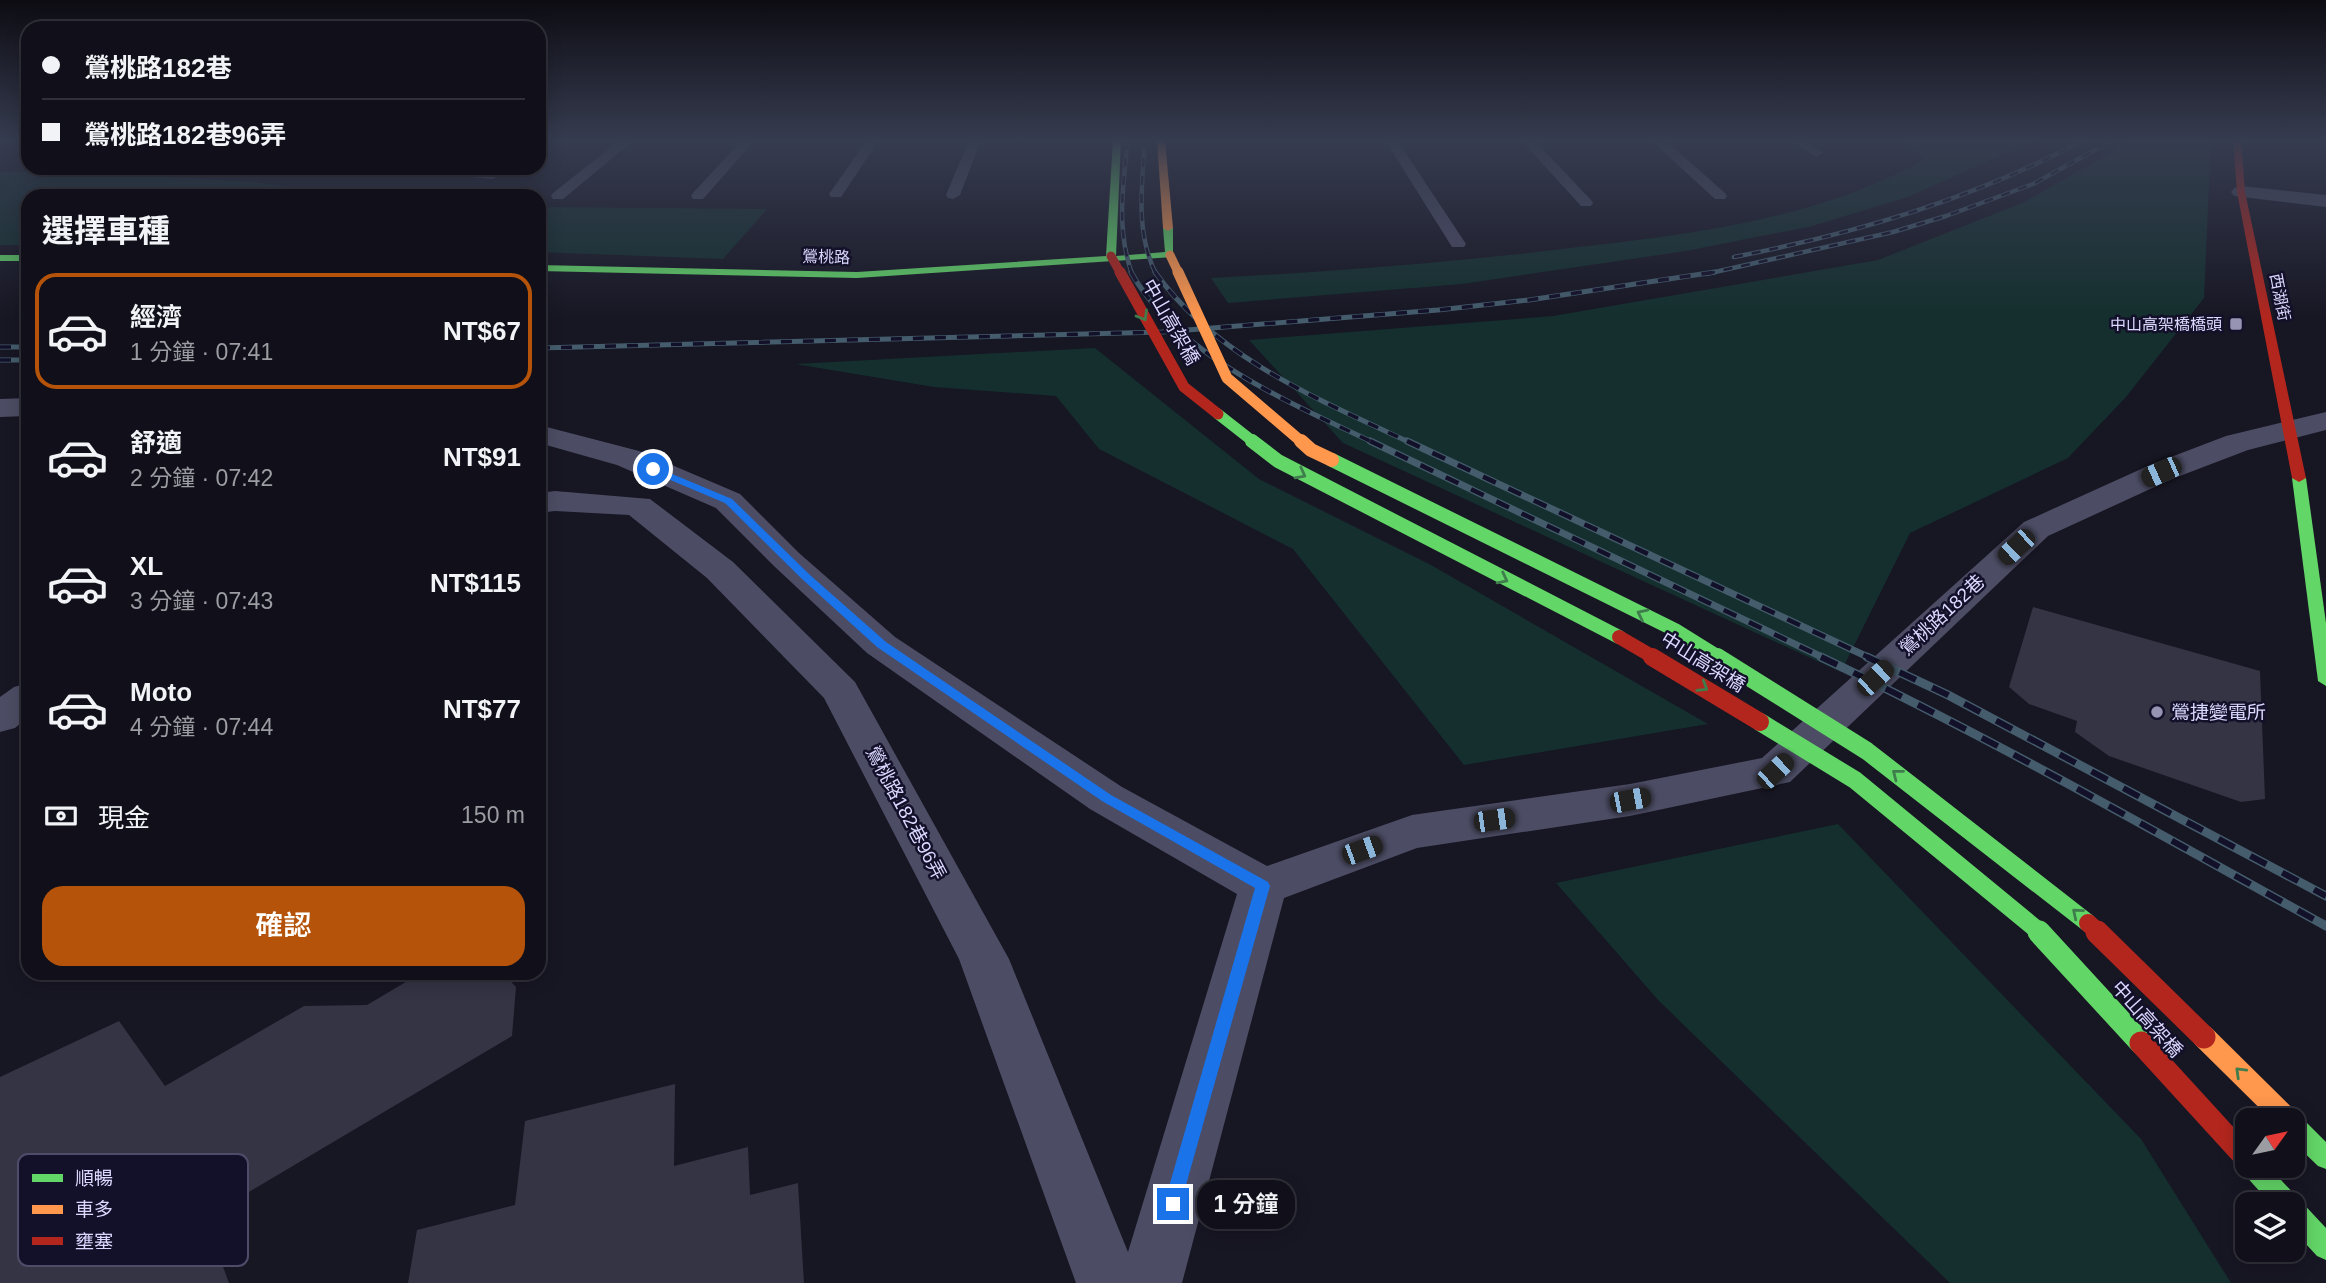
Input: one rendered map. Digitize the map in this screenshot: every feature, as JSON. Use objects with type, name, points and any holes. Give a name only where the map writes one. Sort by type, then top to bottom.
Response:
[{"type":"street","points":[[1111,256],[1114,200]]},
{"type":"street","points":[[1166,200],[1170,255]]},
{"type":"street","name":"西湖街","points":[[2243,200],[2304,437]]},
{"type":"street","name":"鶯桃路","points":[[546,268],[856,275],[985,269],[1111,256],[1170,255]]},
{"type":"street","name":"中山高架橋","points":[[1170,255],[1227,378],[1311,450],[1675,630],[1867,751],[2079,914],[2276,1108]]},
{"type":"street","name":"中山高架橋","points":[[1111,256],[1184,387],[1267,453],[1423,538],[1645,651],[1855,780],[2036,928],[2235,1146]]},
{"type":"street","points":[[0,258],[21,258]]},
{"type":"street","points":[[0,408],[21,407]]},
{"type":"street","points":[[546,436],[628,458],[728,501],[787,560],[881,645],[1106,798],[1263,886],[1150,1283]]},
{"type":"street","points":[[2304,437],[2326,681]]},
{"type":"street","name":"鶯桃路182巷","points":[[1263,886],[1412,832],[1630,800],[1775,771],[2036,529],[2237,443],[2304,437]]},
{"type":"street","name":"鶯桃路182巷96弄","points":[[546,502],[638,506],[720,570],[841,691],[984,959],[1108,1283]]},
{"type":"street","points":[[0,718],[21,702]]},
{"type":"street","points":[[2305,1137],[2326,1157]]},
{"type":"street","points":[[2264,1178],[2276,1192]]},
{"type":"street","points":[[2305,1224],[2326,1247]]},
{"type":"lane","points":[[1430,200],[1458,244]]},
{"type":"lane","points":[[1583,200],[1586,203]]},
{"type":"green space","points":[[0,200],[21,200],[21,245],[0,245]]},
{"type":"green space","points":[[1832,200],[1898,200],[1812,226],[1686,251],[1462,284],[1228,303],[1211,278],[1503,256],[1692,232],[1788,213]]},
{"type":"green space","points":[[2028,200],[2208,200],[2204,298],[2126,397],[2068,458],[1910,533],[1841,672],[1343,443],[1249,340],[1553,316],[1878,260]]},
{"type":"green space","points":[[546,207],[767,209],[723,259],[546,252]]},
{"type":"green space","points":[[1095,348],[1259,479],[1431,565],[1708,724],[1464,765],[1293,549],[1099,449],[1056,396],[934,387],[795,364]]},
{"type":"green space","points":[[1838,824],[2141,1139],[2231,1283],[1950,1283],[1659,1001],[1556,883]]},
{"type":"building","name":"鶯捷變電所","points":[[2033,607],[2260,671],[2265,799],[2241,802],[2109,756],[2075,732],[2077,721],[2029,704],[2009,687]]},
{"type":"building","points":[[409,980],[510,980],[516,987],[512,1036],[248,1193],[248,1154],[18,1154],[18,1266],[223,1266],[229,1283],[0,1283],[0,1077],[119,1021],[165,1086],[304,1006],[367,1005]]},
{"type":"building","points":[[675,1084],[674,1166],[748,1147],[750,1195],[798,1183],[804,1283],[408,1283],[417,1230],[515,1205],[525,1121]]},
{"type":"railway","points":[[1123,200],[1122,224],[1132,273]]},
{"type":"railway","points":[[1142,200],[1145,242],[1155,272]]},
{"type":"railway","points":[[1734,257],[1825,237],[1949,200]]},
{"type":"railway","points":[[1715,272],[1893,232],[1990,200]]},
{"type":"railway","points":[[1155,272],[1179,302],[1206,328]]},
{"type":"railway","points":[[1206,328],[1529,300],[1715,272]]},
{"type":"railway","points":[[1706,274],[1715,272]]},
{"type":"railway","points":[[1132,273],[1151,302],[1179,331]]},
{"type":"railway","points":[[1179,331],[1206,328]]},
{"type":"railway","points":[[1206,328],[1271,373],[1411,443]]},
{"type":"railway","points":[[546,348],[1179,331]]},
{"type":"railway","points":[[1179,331],[1239,374],[1374,443]]},
{"type":"railway","points":[[0,347],[21,347]]},
{"type":"railway","points":[[0,360],[21,360]]},
{"type":"railway","points":[[1370,441],[1824,658]]},
{"type":"railway","points":[[1407,441],[1870,658]]},
{"type":"railway","points":[[1821,657],[2012,754],[2326,926]]},
{"type":"railway","points":[[1867,657],[1948,695],[2326,896]]},
{"type":"traffic: fast","points":[[1111,256],[1114,200]]},
{"type":"traffic: fast","points":[[546,268],[857,275],[1170,255],[1168,228]]},
{"type":"traffic: fast","points":[[0,258],[21,258]]},
{"type":"traffic: fast","points":[[1218,414],[1278,461],[1619,637]]},
{"type":"traffic: fast","points":[[1332,460],[1675,630],[1867,751],[2088,923]]},
{"type":"traffic: fast","points":[[2299,478],[2326,681]]},
{"type":"traffic: fast","points":[[1760,722],[1855,780],[2036,928],[2141,1043]]},
{"type":"traffic: fast","points":[[2305,1137],[2326,1158]]},
{"type":"traffic: fast","points":[[2264,1178],[2276,1192]]},
{"type":"traffic: fast","points":[[2305,1224],[2326,1247]]},
{"type":"traffic: slow","points":[[1166,200],[1168,228]]},
{"type":"traffic: slow","points":[[1170,255],[1227,378],[1311,450],[1332,460]]},
{"type":"traffic: slow","points":[[2204,1037],[2276,1108]]},
{"type":"traffic: jam","points":[[2243,200],[2299,478]]},
{"type":"traffic: jam","points":[[1111,256],[1184,387],[1218,414]]},
{"type":"traffic: jam","points":[[1619,637],[1760,722]]},
{"type":"traffic: jam","points":[[2088,923],[2204,1037]]},
{"type":"traffic: jam","points":[[2141,1043],[2235,1146]]},
{"type":"place","name":"中山高架橋橋頭","points":[[2236,324]]},
{"type":"place","name":"鶯捷變電所","points":[[2157,712]]},
{"type":"route","points":[[653,469],[728,501],[787,560],[881,645],[1106,798],[1263,886],[1173,1204]]}]
